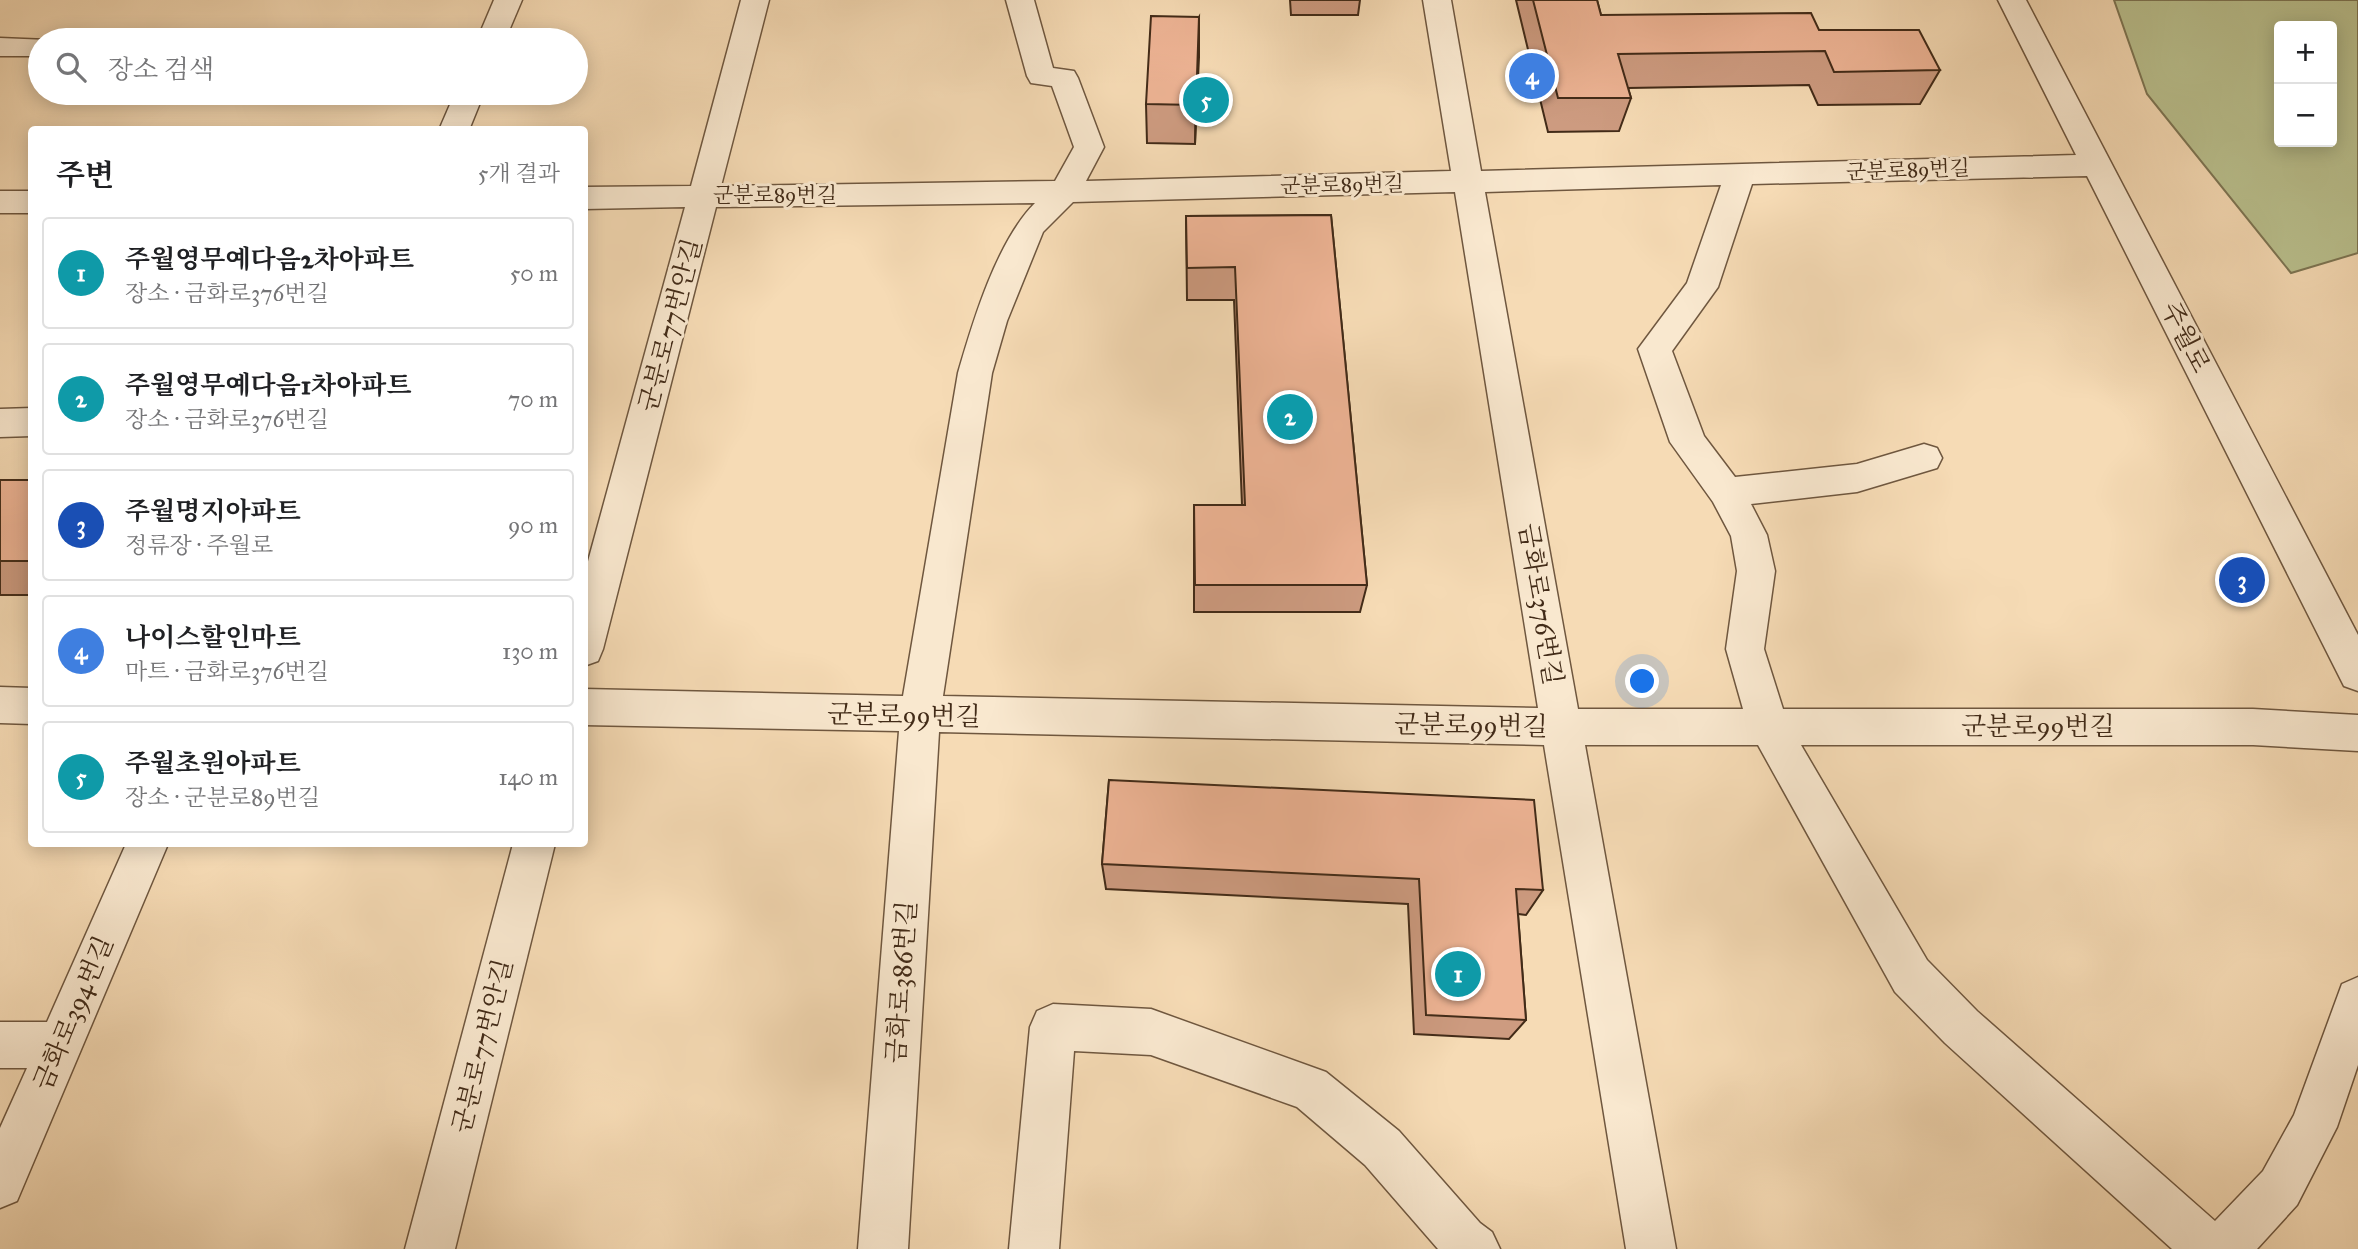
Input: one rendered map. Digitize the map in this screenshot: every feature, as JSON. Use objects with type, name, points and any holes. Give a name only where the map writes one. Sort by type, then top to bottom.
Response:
[{"type":"street","points":[[496,28],[508,0]]},
{"type":"street","name":"군분로77번안길","points":[[588,634],[755,0]]},
{"type":"street","name":"금화로386번길","points":[[883,1249],[919,715],[975,373],[989,321],[1030,227],[1065,192],[1089,147],[1064,78],[1041,76],[1020,0]]},
{"type":"street","name":"금화로376번길","points":[[1437,0],[1651,1249]]},
{"type":"street","name":"주월로","points":[[2012,0],[2358,674]]},
{"type":"street","points":[[0,47],[28,47]]},
{"type":"street","points":[[456,126],[464,105]]},
{"type":"street","name":"군분로89번길","points":[[588,198],[1065,192],[2099,165]]},
{"type":"street","points":[[1740,174],[1702,287],[1655,349],[1688,442],[1726,492],[1749,535],[1756,571],[1745,649],[1768,725],[1911,976],[1961,1027],[2199,1246],[2280,1188],[2313,1127],[2358,1000]]},
{"type":"street","points":[[0,202],[28,202]]},
{"type":"street","points":[[0,423],[28,422]]},
{"type":"street","points":[[1726,492],[1857,478],[1924,458]]},
{"type":"street","points":[[0,705],[28,706]]},
{"type":"street","name":"군분로99번길","points":[[588,707],[1561,727],[2253,727],[2358,733]]},
{"type":"street","name":"금화로394번길","points":[[0,1184],[146,847]]},
{"type":"street","name":"군분로77번안길","points":[[430,1249],[533,847]]},
{"type":"street","points":[[1034,1249],[1054,1027],[1151,1032],[1248,1069],[1310,1088],[1382,1148],[1463,1240],[1475,1249]]},
{"type":"street","points":[[0,1045],[59,1045]]},
{"type":"green space","points":[[2114,0],[2358,0],[2358,253],[2291,273],[2147,94]]},
{"type":"building","points":[[1533,0],[1597,0],[1601,15],[1811,13],[1819,30],[1919,30],[1940,70],[1834,72],[1825,51],[1618,54],[1631,98],[1558,98]]},
{"type":"building","points":[[1151,16],[1199,17],[1196,105],[1146,104]]},
{"type":"building","points":[[1331,215],[1367,585],[1195,585],[1194,505],[1245,505],[1235,267],[1187,268],[1186,216]]},
{"type":"building","points":[[0,480],[28,480],[28,561],[0,561]]},
{"type":"building","points":[[1109,780],[1534,800],[1543,890],[1516,889],[1526,1020],[1426,1015],[1419,879],[1102,864]]},
{"type":"place","name":"나이스할인마트","points":[[1532,76]]},
{"type":"place","name":"주월초원아파트","points":[[1206,100]]},
{"type":"place","name":"주월영무예다음1차아파트","points":[[1290,417]]},
{"type":"place","name":"주월명지아파트","points":[[2242,580]]},
{"type":"place","name":"주월영무예다음2차아파트","points":[[1458,974]]}]
